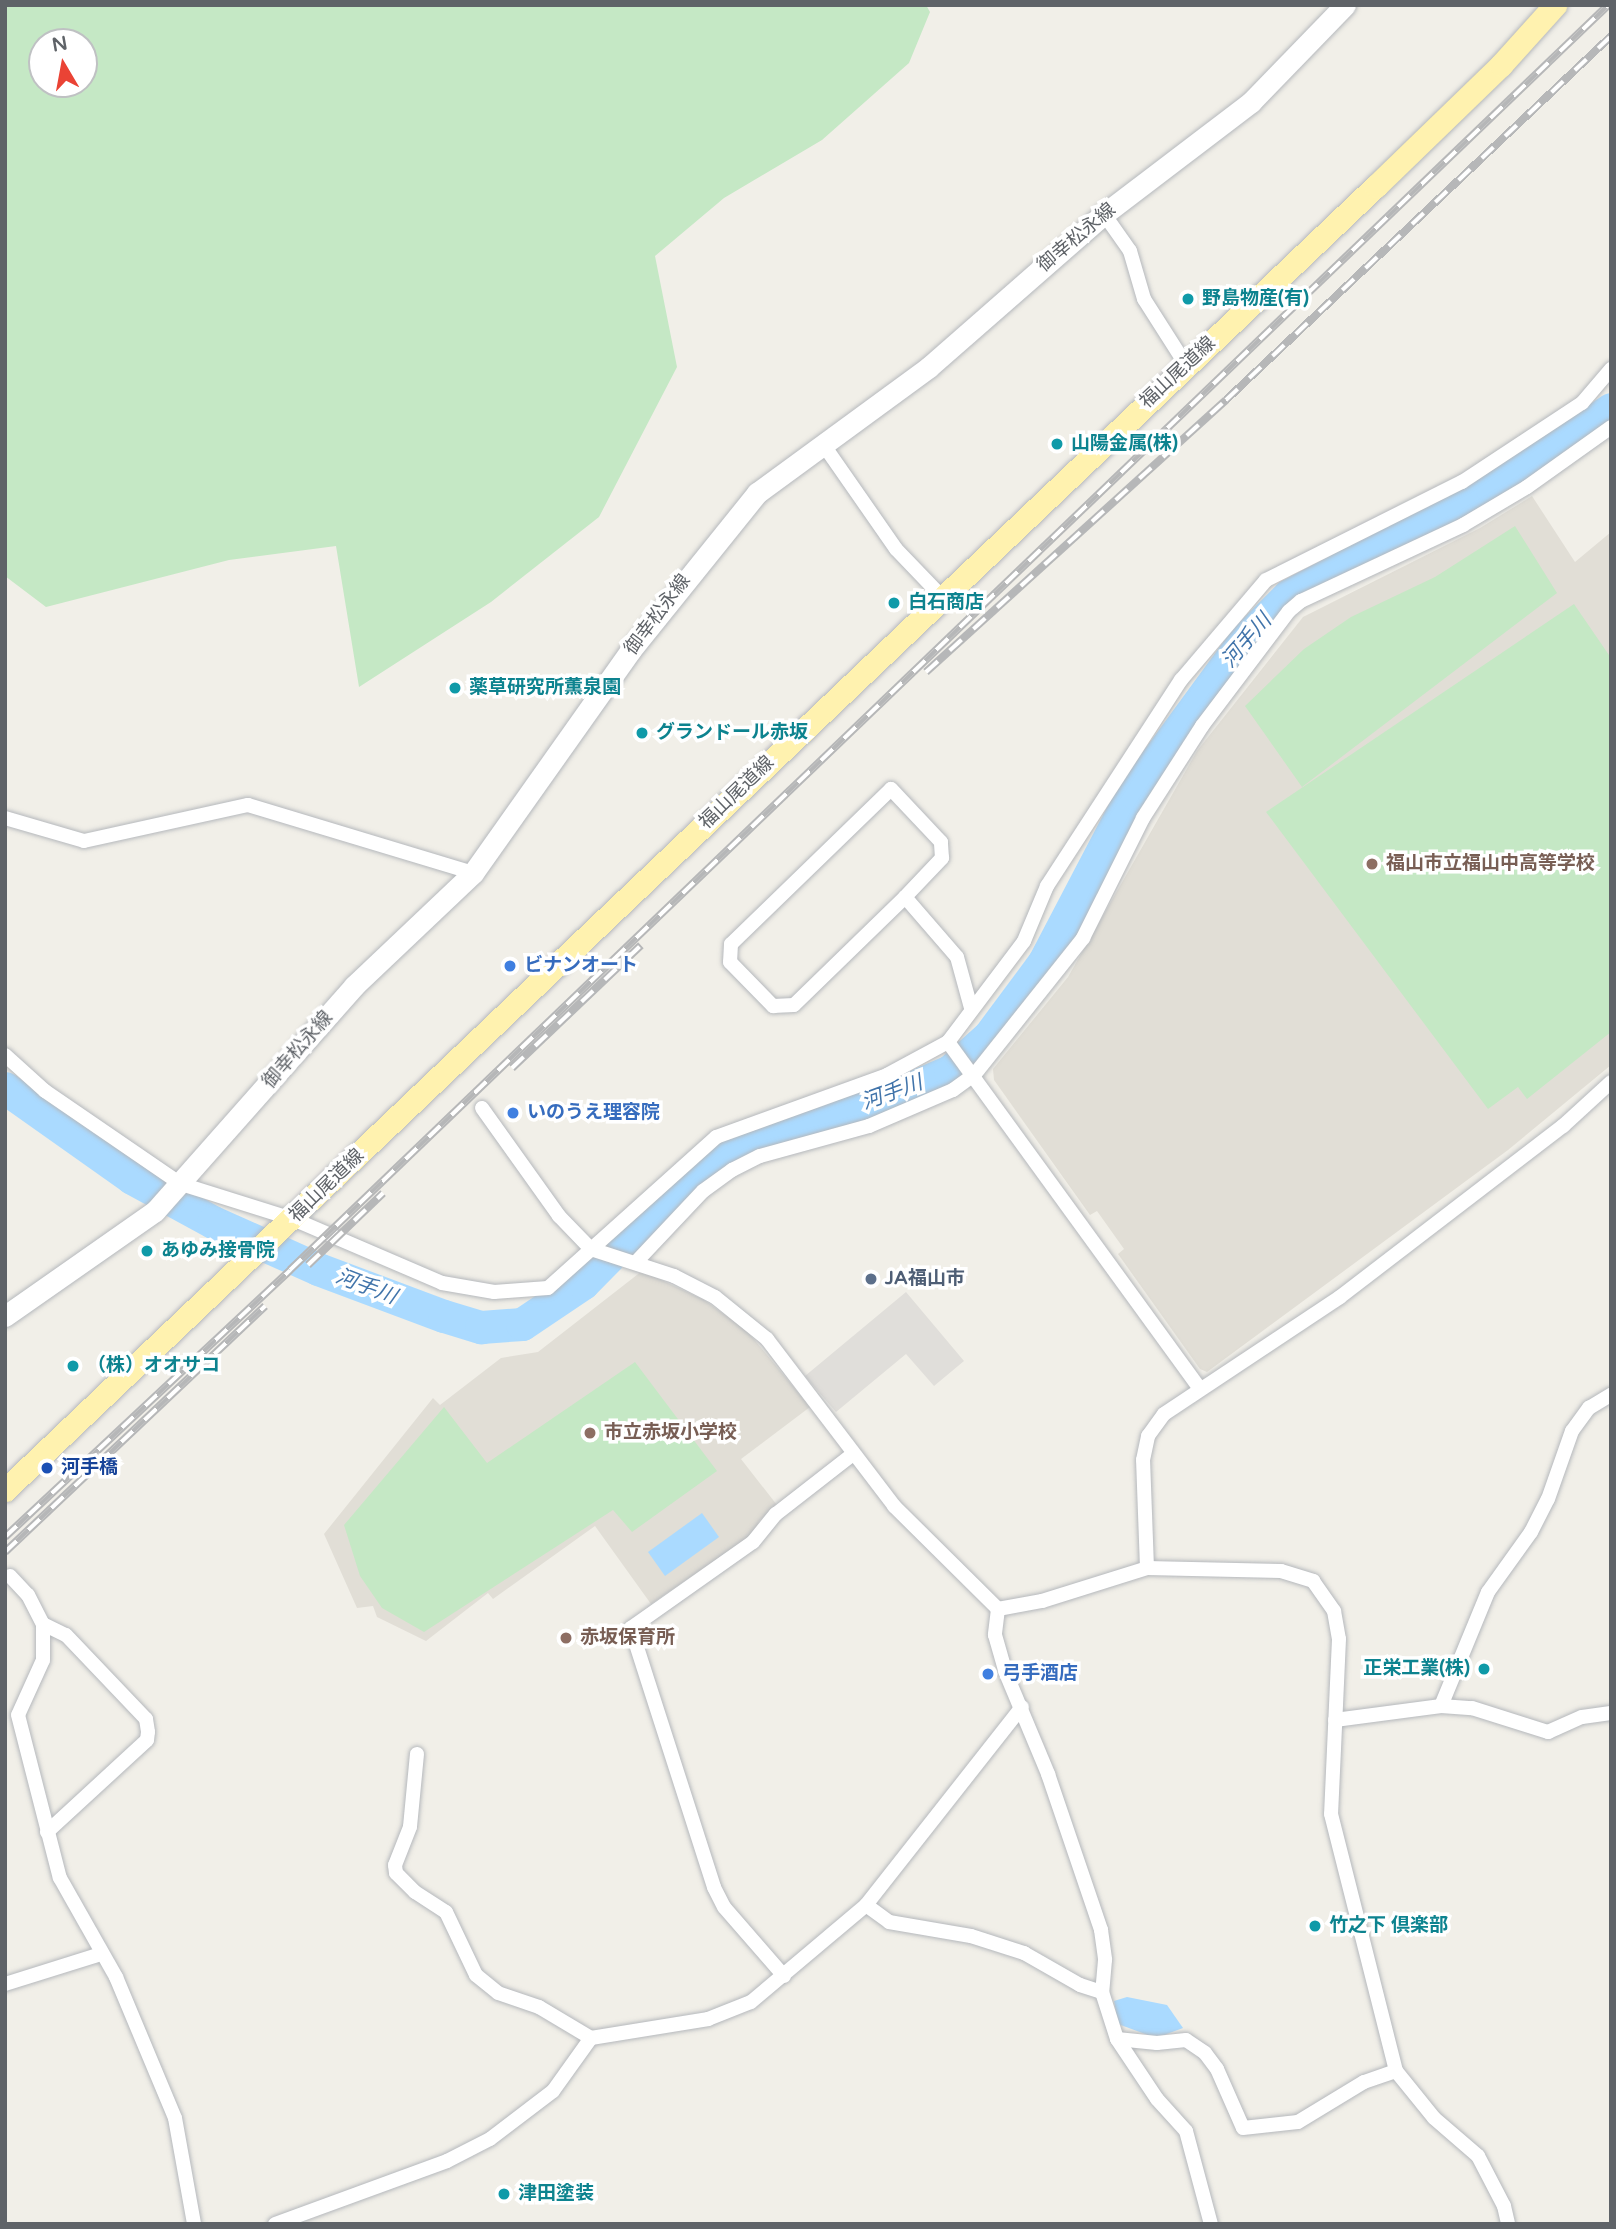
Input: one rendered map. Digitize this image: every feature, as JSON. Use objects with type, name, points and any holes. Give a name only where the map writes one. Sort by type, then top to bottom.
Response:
[{"type":"main road","name":"御幸松永線","points":[[5,1316],[160,1206],[354,986],[473,873],[630,651],[724,530],[757,493],[929,366],[1104,214],[1251,102],[1345,5]]},
{"type":"main road","name":"福山尾道線","points":[[5,1490],[287,1225],[941,596],[1501,65],[1555,5]]},
{"type":"street","points":[[1104,214],[1130,251],[1144,299],[1186,365]]},
{"type":"street","points":[[5,1055],[45,1091],[178,1187],[442,1283],[494,1292],[548,1288],[595,1250],[716,1137],[887,1075],[950,1044],[971,1008],[1024,941],[1047,886],[1181,680],[1266,580],[1462,482],[1582,404],[1611,369]]},
{"type":"street","points":[[633,1260],[703,1191],[732,1170],[760,1156],[869,1126],[953,1090],[972,1072],[1083,939],[1151,807],[1202,726],[1289,611],[1301,601],[1463,525],[1527,487],[1611,426]]},
{"type":"street","points":[[823,444],[896,549],[941,596]]},
{"type":"street","points":[[891,789],[941,842],[942,858],[905,897],[793,1004],[773,1006],[730,962],[730,944],[891,789]]},
{"type":"street","points":[[5,818],[84,841],[248,805],[473,873]]},
{"type":"street","points":[[905,897],[957,957],[971,1008]]},
{"type":"street","points":[[950,1044],[1199,1387]]},
{"type":"street","points":[[1147,1568],[1143,1460],[1148,1436],[1164,1414],[1199,1387],[1340,1297],[1563,1126],[1611,1082]]},
{"type":"street","points":[[482,1108],[559,1216],[595,1250],[633,1260],[715,1297],[767,1339],[894,1506],[998,1609]]},
{"type":"street","points":[[1441,1706],[1488,1592],[1531,1532],[1548,1499],[1572,1431],[1589,1408],[1611,1395]]},
{"type":"street","points":[[784,1976],[724,1907],[714,1886],[631,1628],[753,1542],[776,1514],[853,1454]]},
{"type":"street","points":[[998,1609],[1042,1601],[1147,1568],[1281,1572],[1313,1581],[1334,1611],[1339,1639],[1331,1814],[1396,2071],[1434,2118],[1478,2156],[1504,2206],[1508,2224]]},
{"type":"street","points":[[10,1576],[28,1595],[43,1624],[43,1660],[18,1715],[60,1878],[135,2018],[174,2118],[194,2224]]},
{"type":"street","points":[[998,1609],[995,1635],[1005,1671],[1022,1707],[1101,1930],[1105,1960],[1102,1992],[1117,2039],[1157,2099],[1186,2131],[1211,2224]]},
{"type":"street","points":[[43,1624],[66,1635],[146,1719],[148,1732],[147,1740],[47,1832]]},
{"type":"street","points":[[1335,1720],[1441,1706],[1472,1708],[1548,1732],[1582,1717],[1611,1713]]},
{"type":"street","points":[[417,1754],[410,1827],[395,1865],[397,1873],[415,1892],[446,1912],[476,1975],[498,1993],[539,2007],[591,2038],[708,2018],[751,2002],[866,1905],[1022,1707]]},
{"type":"street","points":[[866,1905],[889,1922],[971,1936],[1024,1953],[1080,1985],[1102,1992]]},
{"type":"street","points":[[5,1984],[101,1954]]},
{"type":"street","points":[[275,2224],[447,2161],[490,2139],[553,2091],[591,2038]]},
{"type":"street","points":[[1117,2039],[1157,2043],[1186,2040],[1205,2053],[1217,2069],[1243,2128],[1298,2122],[1364,2082],[1396,2071]]},
{"type":"shaded area","name":"福山市立福山中高等学校","points":[[1532,496],[1575,562],[1611,532],[1611,1065],[1508,1150],[1207,1372],[1200,1369],[1118,1254],[1124,1249],[1097,1211],[1090,1215],[994,1080],[993,1069],[1068,977],[1197,751],[1303,617],[1480,528]]},
{"type":"shaded area","name":"市立赤坂小学校","points":[[642,1271],[704,1300],[747,1331],[810,1407],[741,1459],[777,1505],[759,1521],[755,1533],[651,1604],[595,1526],[493,1599],[488,1593],[426,1641],[377,1617],[373,1606],[357,1608],[324,1534],[433,1398],[440,1405],[501,1358],[538,1352]]},
{"type":"shaded area","points":[[906,1292],[964,1361],[934,1386],[906,1354],[836,1412],[805,1376]]},
{"type":"green space","points":[[5,5],[926,5],[930,12],[909,63],[822,140],[724,198],[655,256],[677,367],[599,517],[491,602],[359,687],[336,546],[229,560],[46,607],[5,576]]},
{"type":"green space","points":[[1515,526],[1557,593],[1302,787],[1245,706],[1304,649],[1351,617],[1435,577]]},
{"type":"green space","points":[[1574,604],[1611,658],[1611,1032],[1527,1099],[1518,1087],[1488,1109],[1266,812]]},
{"type":"green space","points":[[635,1362],[717,1471],[632,1532],[613,1510],[424,1632],[382,1608],[360,1576],[344,1525],[444,1407],[487,1463]]},
{"type":"water","points":[[702,1513],[719,1537],[665,1576],[648,1552]]},
{"type":"water","points":[[1127,1997],[1167,2005],[1183,2028],[1156,2038],[1118,2024],[1114,2001]]},
{"type":"waterway","name":"河手川","points":[[5,1088],[132,1178],[213,1222],[318,1269],[444,1316],[481,1327],[522,1324],[583,1283],[689,1175],[728,1148],[778,1129],[885,1099],[950,1071],[989,1036],[1044,962],[1133,792],[1245,639],[1289,595],[1492,489],[1611,409]]},
{"type":"railway","points":[[5,1537],[290,1270],[1608,5]]},
{"type":"railway","points":[[926,672],[1226,400],[1611,36]]},
{"type":"railway","points":[[512,1068],[641,945]]},
{"type":"railway","points":[[308,1265],[383,1193]]},
{"type":"railway","points":[[5,1552],[265,1306]]},
{"type":"place","name":"野島物産(有)","points":[[1188,299]]},
{"type":"place","name":"山陽金属(株)","points":[[1057,444]]},
{"type":"place","name":"白石商店","points":[[894,603]]},
{"type":"place","name":"薬草研究所薫泉園","points":[[455,688]]},
{"type":"place","name":"グランドール赤坂","points":[[642,733]]},
{"type":"place","name":"福山市立福山中高等学校","points":[[1372,864]]},
{"type":"place","name":"ビナンオート","points":[[510,966]]},
{"type":"place","name":"いのうえ理容院","points":[[513,1113]]},
{"type":"place","name":"あゆみ接骨院","points":[[147,1251]]},
{"type":"place","name":"JA福山市","points":[[871,1279]]},
{"type":"place","name":"（株）オオサコ","points":[[73,1366]]},
{"type":"place","name":"市立赤坂小学校","points":[[590,1433]]},
{"type":"place","name":"河手橋","points":[[47,1468]]},
{"type":"place","name":"赤坂保育所","points":[[566,1638]]},
{"type":"place","name":"正栄工業(株)","points":[[1484,1669]]},
{"type":"place","name":"弓手酒店","points":[[988,1674]]},
{"type":"place","name":"竹之下 倶楽部","points":[[1315,1926]]},
{"type":"place","name":"津田塗装","points":[[504,2194]]}]
